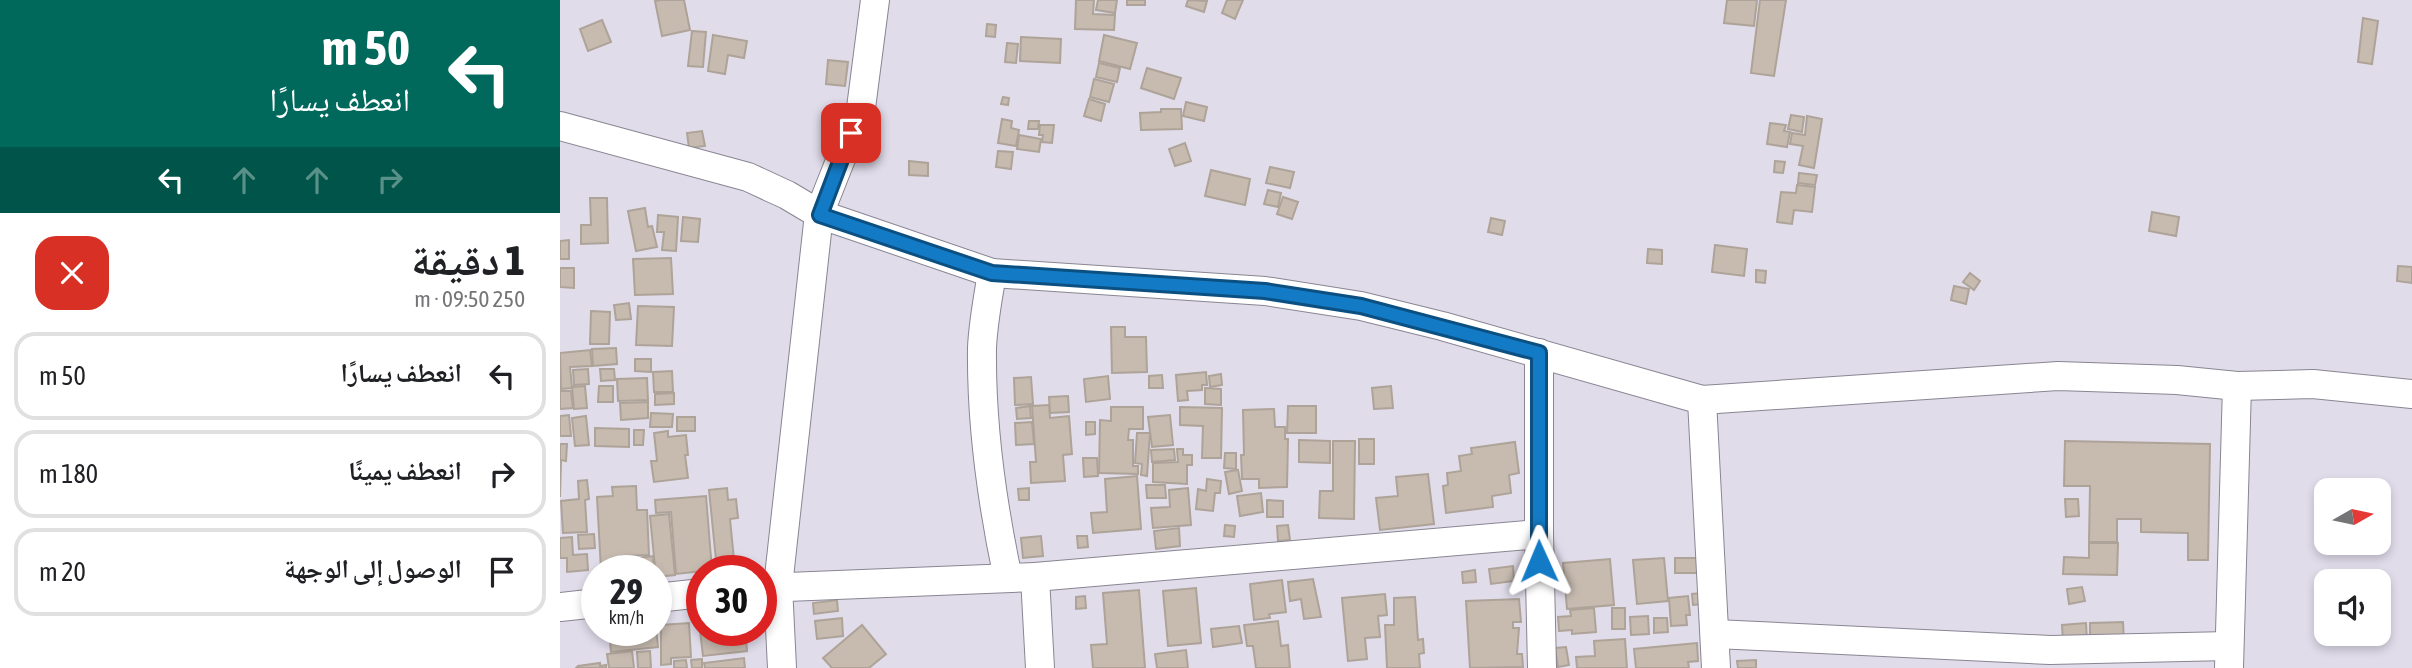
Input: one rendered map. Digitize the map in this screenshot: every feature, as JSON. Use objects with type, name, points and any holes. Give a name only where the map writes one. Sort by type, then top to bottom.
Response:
[{"type":"street","points":[[774,555],[820,215],[861,108],[875,0]]},
{"type":"street","points":[[560,126],[748,177],[787,195],[820,215],[992,273],[1265,291],[1361,306],[1702,400],[2058,376],[2177,380],[2237,386],[2313,384],[2412,394]]},
{"type":"street","points":[[992,273],[982,345],[983,401],[993,507],[1022,578],[1040,668]]},
{"type":"street","points":[[1539,353],[1542,668]]},
{"type":"street","points":[[1715,634],[2229,657],[2237,386]]},
{"type":"street","points":[[1702,400],[1716,668]]},
{"type":"street","points":[[777,587],[1022,578],[1539,534]]},
{"type":"street","points":[[560,607],[581,605]]},
{"type":"street","points":[[777,634],[782,668]]},
{"type":"building","points":[[684,0],[690,30],[662,36],[655,1]]},
{"type":"building","points":[[1076,0],[1094,0],[1093,14],[1115,15],[1114,30],[1075,29]]},
{"type":"building","points":[[1098,0],[1117,0],[1115,13],[1096,10]]},
{"type":"building","points":[[1127,0],[1145,0],[1145,5],[1127,5]]},
{"type":"building","points":[[1188,0],[1207,1],[1204,12],[1186,6]]},
{"type":"building","points":[[1227,0],[1243,0],[1235,19],[1222,13]]},
{"type":"building","points":[[1727,0],[1757,0],[1754,26],[1724,23]]},
{"type":"building","points":[[1760,0],[1786,0],[1774,76],[1751,73]]},
{"type":"building","points":[[2363,18],[2378,21],[2372,64],[2358,62]]},
{"type":"building","points":[[602,20],[611,42],[588,51],[580,29]]},
{"type":"building","points":[[987,24],[996,25],[995,37],[986,36]]},
{"type":"building","points":[[692,31],[706,32],[703,67],[688,66]]},
{"type":"building","points":[[713,35],[747,41],[744,58],[728,55],[725,74],[708,71]]},
{"type":"building","points":[[1104,35],[1137,43],[1130,69],[1099,61]]},
{"type":"building","points":[[1021,37],[1061,39],[1060,63],[1020,61]]},
{"type":"building","points":[[1007,43],[1018,44],[1016,63],[1005,62]]},
{"type":"building","points":[[828,60],[848,62],[845,86],[826,84]]},
{"type":"building","points":[[1099,63],[1120,68],[1117,82],[1096,77]]},
{"type":"building","points":[[1147,68],[1181,78],[1174,99],[1141,88]]},
{"type":"building","points":[[1094,79],[1114,84],[1109,102],[1090,97]]},
{"type":"building","points":[[1003,97],[1009,98],[1008,105],[1001,104]]},
{"type":"building","points":[[1089,99],[1105,104],[1101,121],[1084,116]]},
{"type":"building","points":[[1186,102],[1207,107],[1204,121],[1183,116]]},
{"type":"building","points":[[1161,109],[1181,109],[1182,129],[1141,130],[1140,113],[1161,112]]},
{"type":"building","points":[[1791,115],[1804,117],[1802,132],[1788,129]]},
{"type":"building","points":[[1807,116],[1822,119],[1814,168],[1799,165],[1803,146],[1790,144],[1792,133],[1805,135]]},
{"type":"building","points":[[1002,119],[1012,121],[1011,128],[1019,130],[1016,146],[998,143]]},
{"type":"building","points":[[1029,121],[1039,121],[1038,129],[1028,129]]},
{"type":"building","points":[[1770,123],[1786,125],[1784,131],[1790,132],[1787,147],[1767,144]]},
{"type":"building","points":[[1040,125],[1054,125],[1052,143],[1042,142],[1043,135],[1039,135]]},
{"type":"building","points":[[702,131],[705,146],[689,148],[687,133]]},
{"type":"building","points":[[1019,135],[1041,139],[1039,152],[1017,149]]},
{"type":"building","points":[[1185,143],[1191,161],[1175,166],[1169,149]]},
{"type":"building","points":[[998,151],[1013,152],[1011,169],[996,167]]},
{"type":"building","points":[[909,161],[928,163],[928,176],[909,175]]},
{"type":"building","points":[[1775,161],[1785,162],[1783,173],[1774,172]]},
{"type":"building","points":[[1270,167],[1294,172],[1290,188],[1266,183]]},
{"type":"building","points":[[1211,170],[1250,179],[1245,205],[1205,196]]},
{"type":"building","points":[[1799,173],[1817,175],[1815,185],[1798,183]]},
{"type":"building","points":[[1797,185],[1815,187],[1812,212],[1794,210],[1792,224],[1777,222],[1781,192],[1796,193]]},
{"type":"building","points":[[1268,190],[1281,193],[1278,207],[1264,204]]},
{"type":"building","points":[[1283,197],[1298,202],[1292,219],[1277,214]]},
{"type":"building","points":[[590,198],[607,198],[608,243],[581,244],[581,225],[591,225]]},
{"type":"building","points":[[645,208],[648,227],[652,226],[657,247],[636,251],[628,211]]},
{"type":"building","points":[[2152,212],[2179,217],[2176,236],[2149,231]]},
{"type":"building","points":[[658,215],[678,217],[676,251],[662,250],[664,232],[657,232]]},
{"type":"building","points":[[683,217],[700,219],[698,242],[681,241]]},
{"type":"building","points":[[1491,218],[1505,221],[1502,235],[1488,232]]},
{"type":"building","points":[[569,240],[569,259],[560,259],[560,241]]},
{"type":"building","points":[[1715,245],[1747,249],[1744,276],[1712,272]]},
{"type":"building","points":[[1648,249],[1662,250],[1662,264],[1647,263]]},
{"type":"building","points":[[671,258],[673,294],[635,295],[633,259]]},
{"type":"building","points":[[2398,266],[2412,267],[2412,283],[2397,281]]},
{"type":"building","points":[[560,268],[574,268],[574,288],[560,287]]},
{"type":"building","points":[[1756,270],[1766,271],[1765,283],[1756,282]]},
{"type":"building","points":[[1970,273],[1980,281],[1974,290],[1963,282]]},
{"type":"building","points":[[1954,286],[1969,289],[1966,304],[1951,300]]},
{"type":"building","points":[[629,303],[631,319],[616,320],[614,305]]},
{"type":"building","points":[[638,306],[674,307],[672,346],[636,345]]},
{"type":"building","points":[[591,311],[610,312],[609,344],[590,344]]},
{"type":"building","points":[[1111,327],[1125,327],[1125,337],[1146,337],[1147,372],[1112,373]]},
{"type":"building","points":[[616,348],[617,364],[593,366],[592,349]]},
{"type":"building","points":[[590,350],[592,366],[570,367],[572,388],[561,389],[560,353]]},
{"type":"building","points":[[635,359],[651,359],[651,372],[635,371]]},
{"type":"building","points":[[588,369],[589,384],[574,385],[573,370]]},
{"type":"building","points":[[600,369],[614,369],[615,380],[601,381]]},
{"type":"building","points":[[672,371],[673,392],[654,392],[653,372]]},
{"type":"building","points":[[1206,372],[1207,385],[1202,385],[1202,390],[1187,391],[1188,400],[1178,401],[1176,375]]},
{"type":"building","points":[[1221,374],[1222,385],[1210,387],[1209,376]]},
{"type":"building","points":[[1162,375],[1163,388],[1149,388],[1149,376]]},
{"type":"building","points":[[1108,376],[1110,399],[1086,402],[1084,379]]},
{"type":"building","points":[[1031,377],[1033,404],[1015,405],[1014,378]]},
{"type":"building","points":[[647,378],[648,400],[618,401],[617,379]]},
{"type":"building","points":[[585,386],[587,408],[574,409],[572,387]]},
{"type":"building","points":[[599,386],[613,386],[613,402],[598,402]]},
{"type":"building","points":[[1391,386],[1393,408],[1374,409],[1372,388]]},
{"type":"building","points":[[1205,388],[1221,389],[1221,405],[1205,404]]},
{"type":"building","points":[[560,391],[571,391],[573,408],[560,409]]},
{"type":"building","points":[[674,393],[674,404],[655,405],[655,394]]},
{"type":"building","points":[[1068,396],[1069,412],[1050,413],[1049,397]]},
{"type":"building","points":[[648,402],[648,418],[621,420],[620,403]]},
{"type":"building","points":[[1049,405],[1050,418],[1069,416],[1072,454],[1063,455],[1065,481],[1031,483],[1030,462],[1036,462],[1032,406]]},
{"type":"building","points":[[1030,406],[1031,418],[1017,419],[1016,408]]},
{"type":"building","points":[[1288,406],[1316,406],[1316,433],[1287,433]]},
{"type":"building","points":[[1111,407],[1143,407],[1143,429],[1129,429],[1128,440],[1133,440],[1133,466],[1138,466],[1138,474],[1099,473],[1100,420],[1111,421]]},
{"type":"building","points":[[1180,407],[1222,408],[1221,458],[1202,458],[1203,426],[1180,425]]},
{"type":"building","points":[[1274,409],[1275,427],[1285,427],[1285,439],[1288,439],[1287,487],[1259,488],[1259,479],[1242,479],[1243,410]]},
{"type":"building","points":[[651,413],[673,414],[672,427],[650,427]]},
{"type":"building","points":[[569,415],[571,436],[560,436],[560,416]]},
{"type":"building","points":[[1170,415],[1173,445],[1152,447],[1148,417]]},
{"type":"building","points":[[586,416],[589,445],[575,446],[572,418]]},
{"type":"building","points":[[677,417],[695,417],[695,431],[677,431]]},
{"type":"building","points":[[1032,422],[1034,444],[1016,445],[1015,423]]},
{"type":"building","points":[[1086,422],[1095,422],[1095,434],[1086,435]]},
{"type":"building","points":[[595,428],[629,429],[629,447],[595,446]]},
{"type":"building","points":[[634,430],[644,430],[643,445],[634,445]]},
{"type":"building","points":[[668,431],[668,437],[686,435],[688,478],[654,482],[651,461],[657,461],[654,433]]},
{"type":"building","points":[[1137,433],[1150,433],[1147,476],[1141,475],[1142,464],[1135,463]]},
{"type":"building","points":[[1359,439],[1374,439],[1374,464],[1359,464]]},
{"type":"building","points":[[1299,440],[1330,441],[1330,463],[1299,462]]},
{"type":"building","points":[[1333,441],[1355,441],[1354,519],[1319,518],[1320,491],[1333,491]]},
{"type":"building","points":[[2065,441],[2210,444],[2208,560],[2188,560],[2188,533],[2141,532],[2141,519],[2117,519],[2117,542],[2089,542],[2090,486],[2064,486]]},
{"type":"building","points":[[1515,442],[1519,473],[1509,475],[1511,493],[1492,496],[1493,507],[1446,513],[1443,486],[1448,485],[1447,473],[1461,471],[1459,456],[1472,454],[1471,448]]},
{"type":"building","points":[[560,444],[567,444],[566,461],[561,460],[560,497]]},
{"type":"building","points":[[1174,449],[1175,460],[1152,462],[1151,450]]},
{"type":"building","points":[[1177,449],[1183,449],[1183,455],[1192,455],[1192,465],[1187,465],[1187,484],[1153,482],[1153,463],[1178,462]]},
{"type":"building","points":[[1225,453],[1236,453],[1236,469],[1224,468]]},
{"type":"building","points":[[1083,458],[1097,458],[1098,476],[1084,477]]},
{"type":"building","points":[[1238,470],[1242,491],[1229,494],[1225,472]]},
{"type":"building","points":[[1428,474],[1434,524],[1380,530],[1376,498],[1398,496],[1396,477]]},
{"type":"building","points":[[1137,476],[1141,529],[1093,533],[1091,513],[1107,512],[1105,479]]},
{"type":"building","points":[[1207,479],[1221,481],[1220,493],[1215,493],[1213,511],[1196,509],[1198,489],[1206,491]]},
{"type":"building","points":[[587,480],[587,532],[563,533],[561,501],[579,499],[578,481]]},
{"type":"building","points":[[1146,485],[1165,485],[1166,498],[1147,498]]},
{"type":"building","points":[[636,486],[637,510],[647,510],[649,555],[600,555],[597,497],[613,496],[612,487]]},
{"type":"building","points":[[727,488],[728,500],[736,499],[738,518],[730,519],[734,555],[716,555],[709,490]]},
{"type":"building","points":[[1029,488],[1029,500],[1019,500],[1018,489]]},
{"type":"building","points":[[1188,488],[1191,525],[1153,528],[1151,508],[1170,507],[1169,490]]},
{"type":"building","points":[[1261,493],[1263,512],[1240,516],[1237,496]]},
{"type":"building","points":[[706,496],[711,555],[686,555],[686,573],[676,574],[671,512],[656,513],[655,500]]},
{"type":"building","points":[[2065,499],[2078,499],[2079,516],[2066,517]]},
{"type":"building","points":[[1267,500],[1283,501],[1283,517],[1267,517]]},
{"type":"building","points":[[669,514],[675,575],[672,575],[672,555],[654,555],[650,516]]},
{"type":"building","points":[[1225,525],[1235,526],[1234,537],[1224,536]]},
{"type":"building","points":[[1288,525],[1290,540],[1278,541],[1277,526]]},
{"type":"building","points":[[1179,528],[1180,546],[1156,549],[1154,531]]},
{"type":"building","points":[[594,534],[595,548],[579,549],[578,535]]},
{"type":"building","points":[[1041,536],[1043,556],[1023,558],[1021,538]]},
{"type":"building","points":[[1077,536],[1087,536],[1088,547],[1078,548]]},
{"type":"building","points":[[572,537],[573,555],[587,554],[581,555],[581,571],[567,572],[567,558],[560,558],[560,538]]},
{"type":"building","points":[[2089,543],[2118,543],[2117,575],[2063,574],[2064,557],[2089,558]]},
{"type":"building","points":[[1664,558],[1668,601],[1637,604],[1633,560]]},
{"type":"building","points":[[1675,558],[1698,558],[1698,573],[1675,573]]},
{"type":"building","points":[[1610,559],[1614,605],[1567,609],[1563,563]]},
{"type":"building","points":[[1513,566],[1514,581],[1491,584],[1489,569]]},
{"type":"building","points":[[1475,570],[1476,582],[1463,583],[1462,572]]},
{"type":"building","points":[[1313,579],[1321,617],[1304,619],[1301,599],[1290,601],[1288,582]]},
{"type":"building","points":[[1282,580],[1286,612],[1269,614],[1270,618],[1254,620],[1250,584]]},
{"type":"building","points":[[2082,587],[2085,601],[2069,604],[2067,589]]},
{"type":"building","points":[[1196,588],[1201,643],[1168,646],[1163,591]]},
{"type":"building","points":[[1139,590],[1145,668],[1093,668],[1091,645],[1107,644],[1103,593]]},
{"type":"building","points":[[1701,593],[1702,604],[1693,605],[1692,594]]},
{"type":"building","points":[[1385,594],[1387,615],[1378,616],[1380,637],[1365,638],[1367,659],[1348,661],[1342,598]]},
{"type":"building","points":[[1085,596],[1086,608],[1076,609],[1076,597]]},
{"type":"building","points":[[1688,596],[1690,615],[1686,615],[1687,625],[1671,626],[1669,598]]},
{"type":"building","points":[[1415,597],[1418,640],[1423,639],[1424,653],[1419,654],[1420,668],[1387,668],[1385,625],[1394,625],[1394,598]]},
{"type":"building","points":[[1519,599],[1521,622],[1513,622],[1513,628],[1519,628],[1517,654],[1522,654],[1523,667],[1470,668],[1466,601]]},
{"type":"building","points":[[837,600],[838,611],[814,614],[813,603]]},
{"type":"building","points":[[1594,608],[1596,632],[1572,634],[1572,630],[1559,631],[1558,617],[1571,616],[1570,610]]},
{"type":"building","points":[[1612,608],[1625,608],[1625,629],[1612,629]]},
{"type":"building","points":[[1648,616],[1649,634],[1631,635],[1630,617]]},
{"type":"building","points":[[842,618],[843,636],[817,639],[815,621]]},
{"type":"building","points":[[1654,618],[1667,618],[1668,632],[1654,633]]},
{"type":"building","points":[[1278,621],[1281,646],[1288,645],[1290,668],[1256,668],[1253,646],[1247,646],[1244,625]]},
{"type":"building","points":[[2123,622],[2124,643],[2090,644],[2090,623]]},
{"type":"building","points":[[686,623],[686,646],[690,646],[691,657],[671,658],[671,664],[661,665],[661,646],[672,646],[672,624]]},
{"type":"building","points":[[2086,623],[2087,641],[2063,643],[2062,625]]},
{"type":"building","points":[[862,625],[886,654],[869,668],[832,668],[823,658]]},
{"type":"building","points":[[1239,626],[1242,643],[1213,647],[1211,629]]},
{"type":"building","points":[[1625,639],[1627,668],[1577,668],[1576,657],[1595,656],[1594,641]]},
{"type":"building","points":[[1697,643],[1698,661],[1688,662],[1689,668],[1636,668],[1634,649]]},
{"type":"building","points":[[610,646],[658,646],[658,647],[611,652]]},
{"type":"building","points":[[702,646],[747,646],[747,651],[703,656]]},
{"type":"building","points":[[1566,647],[1569,665],[1558,667],[1555,648]]},
{"type":"building","points":[[1186,650],[1188,668],[1157,668],[1155,654]]},
{"type":"building","points":[[632,651],[634,668],[609,668],[607,654]]},
{"type":"building","points":[[650,651],[651,668],[638,668],[637,652]]},
{"type":"building","points":[[744,658],[745,668],[705,668],[704,663]]},
{"type":"building","points":[[702,659],[702,668],[692,668],[691,660]]},
{"type":"building","points":[[686,660],[687,668],[674,668],[674,661]]},
{"type":"building","points":[[1756,660],[1756,668],[1738,668],[1737,661]]},
{"type":"building","points":[[600,663],[600,666],[606,665],[606,668],[576,668],[578,666]]},
{"type":"route","points":[[851,133],[820,215],[992,273],[1265,291],[1361,306],[1539,353],[1539,561]]}]
